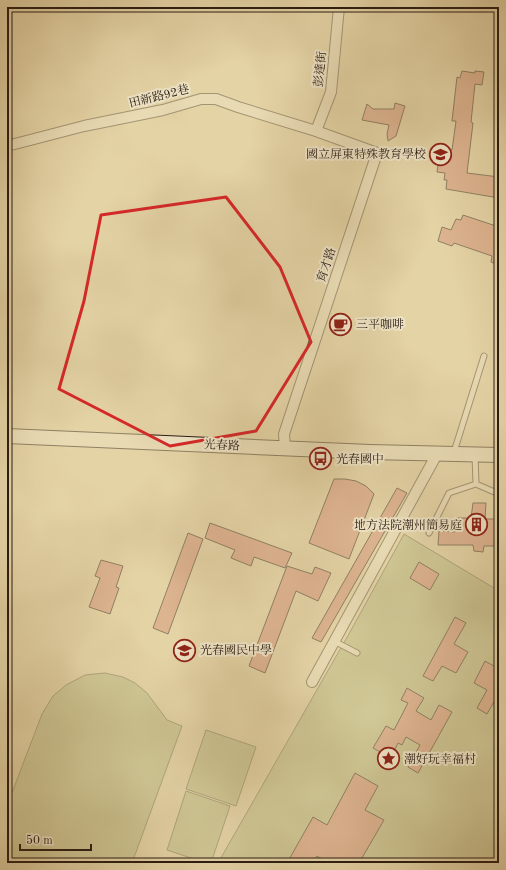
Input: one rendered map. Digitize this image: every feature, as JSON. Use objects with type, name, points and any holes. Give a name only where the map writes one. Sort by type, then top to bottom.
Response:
[{"type":"main road","name":"光春路","points":[[7,436],[453,455],[499,455]]},
{"type":"street","name":"彭達街","points":[[316,131],[331,92],[339,7]]},
{"type":"street","name":"田新路92巷","points":[[7,146],[84,126],[163,110],[201,99],[216,99],[316,131]]},
{"type":"street","name":"育才路","points":[[285,448],[284,434],[377,153],[316,131]]},
{"type":"street","points":[[312,682],[437,454]]},
{"type":"lane","points":[[453,455],[484,356]]},
{"type":"lane","points":[[475,455],[476,484]]},
{"type":"lane","points":[[429,533],[449,493],[476,484],[499,494]]},
{"type":"lane","points":[[334,641],[357,653]]},
{"type":"highlighted area","points":[[226,197],[280,267],[311,342],[256,431],[170,446],[59,389],[84,301],[101,215]]},
{"type":"green space","name":"潮好玩幸福村","points":[[404,534],[499,591],[499,863],[218,863],[350,632]]},
{"type":"green space","points":[[105,673],[123,677],[135,683],[147,693],[167,720],[182,726],[132,863],[7,863],[7,806],[42,714],[53,696],[66,685],[85,675]]},
{"type":"green space","points":[[206,730],[256,747],[236,806],[186,789]]},
{"type":"green space","points":[[186,791],[230,806],[211,863],[206,863],[167,850]]},
{"type":"building","points":[[462,71],[475,73],[475,71],[484,72],[482,85],[475,84],[471,122],[473,123],[467,173],[499,177],[499,198],[446,189],[447,180],[444,180],[445,173],[437,172],[439,158],[448,159],[449,150],[452,150],[456,121],[452,121],[457,77],[460,78]]},
{"type":"building","points":[[395,103],[405,106],[396,136],[388,141],[387,134],[389,125],[362,120],[367,104],[373,109],[394,109]]},
{"type":"building","points":[[463,215],[499,227],[499,265],[491,262],[492,256],[454,243],[452,246],[438,241],[442,227],[451,230],[456,219],[461,220]]},
{"type":"building","points":[[334,479],[356,481],[366,486],[374,494],[349,559],[309,543]]},
{"type":"building","points":[[397,488],[407,493],[321,642],[312,638]]},
{"type":"building","name":"地方法院潮州簡易庭","points":[[473,503],[486,503],[485,519],[499,519],[499,546],[484,546],[483,552],[474,551],[473,545],[438,545],[439,531],[455,532],[457,518],[471,518]]},
{"type":"building","points":[[210,523],[292,553],[285,568],[254,557],[251,566],[231,558],[235,550],[205,538]]},
{"type":"building","points":[[188,533],[203,539],[168,634],[153,628]]},
{"type":"building","points":[[101,560],[123,566],[116,587],[119,588],[110,614],[89,607],[100,578],[95,576]]},
{"type":"building","points":[[419,562],[439,574],[430,590],[410,578]]},
{"type":"building","points":[[287,566],[312,574],[315,567],[331,573],[318,601],[296,591],[265,673],[249,666]]},
{"type":"building","points":[[455,617],[466,623],[454,644],[468,652],[456,673],[442,666],[433,681],[423,676]]},
{"type":"building","points":[[485,661],[499,669],[499,693],[487,714],[477,708],[487,690],[474,683]]},
{"type":"building","points":[[407,688],[424,698],[416,711],[431,720],[439,705],[452,712],[418,773],[408,767],[420,745],[406,737],[402,745],[398,743],[391,758],[373,748],[386,726],[394,730],[408,703],[401,700]]},
{"type":"building","points":[[355,773],[378,786],[365,810],[384,820],[359,863],[329,863],[317,856],[313,863],[287,863],[313,817],[327,825]]},
{"type":"place","name":"國立屏東特殊教育學校","points":[[441,154]]},
{"type":"place","name":"三平咖啡","points":[[340,324]]},
{"type":"place","name":"光春國中","points":[[321,459]]},
{"type":"place","name":"地方法院潮州簡易庭","points":[[477,525]]},
{"type":"place","name":"光春國民中學","points":[[185,650]]},
{"type":"place","name":"潮好玩幸福村","points":[[388,759]]}]
